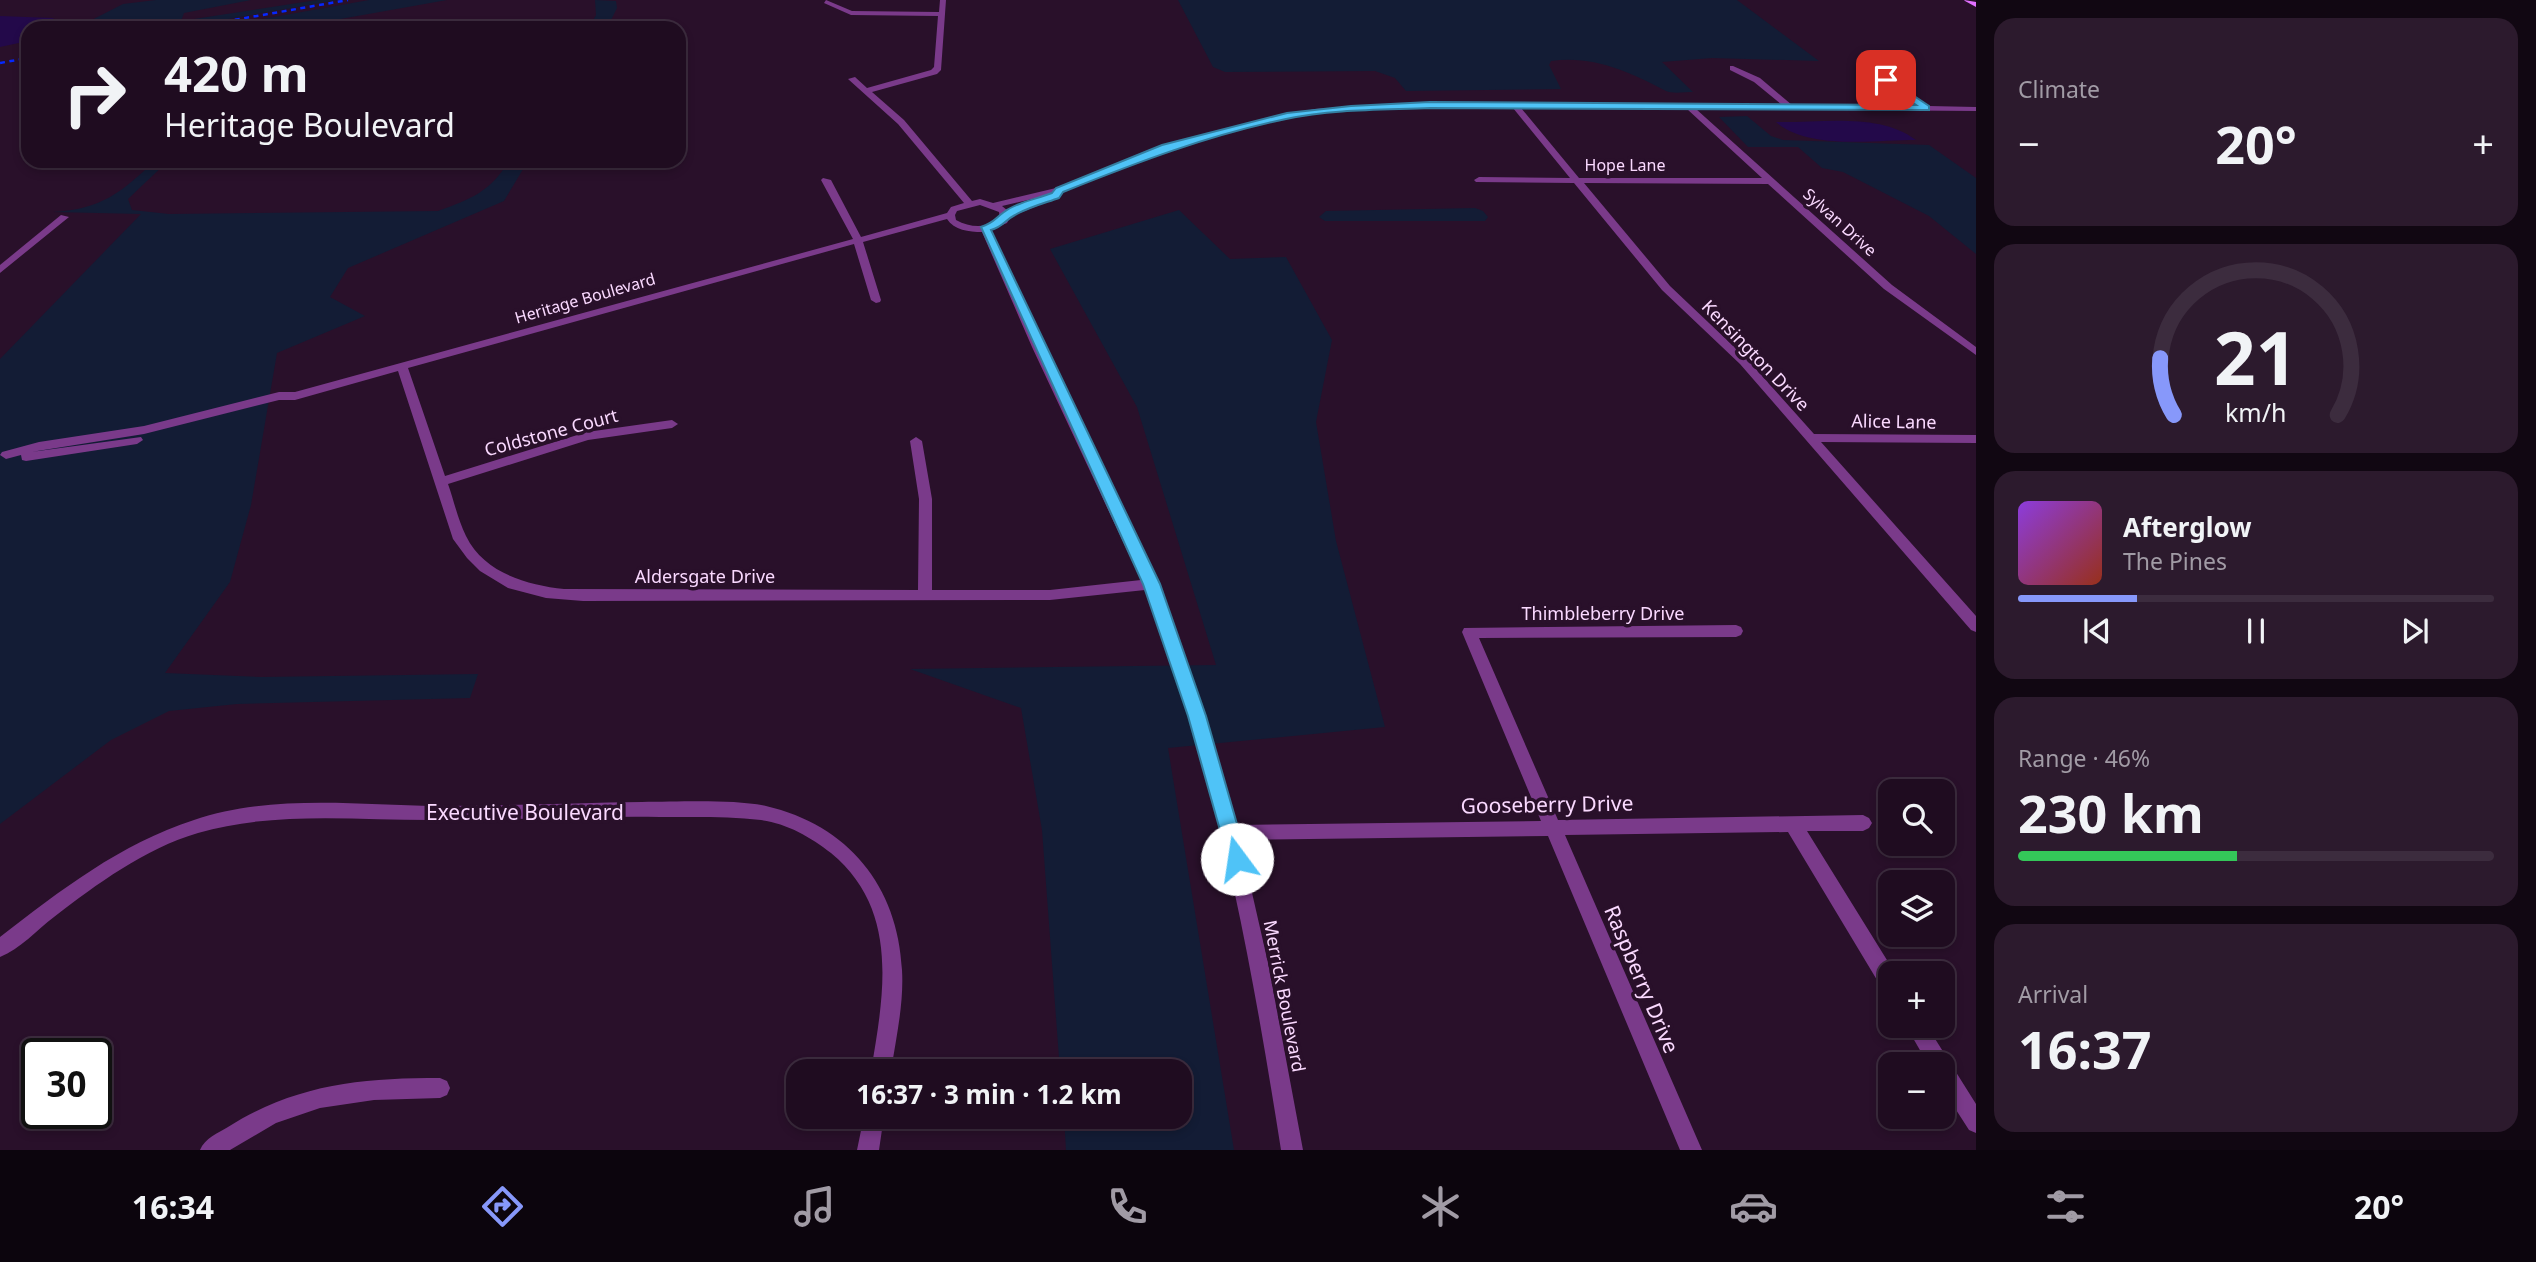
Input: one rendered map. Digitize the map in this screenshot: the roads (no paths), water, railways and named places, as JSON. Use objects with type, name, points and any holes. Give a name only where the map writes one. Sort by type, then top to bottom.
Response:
[{"type":"street","points":[[867,91],[934,72],[938,68],[943,0]]},
{"type":"street","points":[[1967,0],[1976,5]]},
{"type":"street","points":[[826,2],[850,13],[942,14]]},
{"type":"street","points":[[1866,66],[1926,108]]},
{"type":"street","points":[[1733,68],[1757,80],[1789,107]]},
{"type":"street","points":[[852,79],[901,122],[969,203],[996,205],[1059,190],[1165,147],[1287,116],[1402,106],[1976,108]]},
{"type":"street","name":"Kensington Drive","points":[[1514,106],[1666,288],[1744,362],[1976,626]]},
{"type":"street","name":"Sylvan Drive","points":[[1689,107],[1888,287],[1976,352]]},
{"type":"street","points":[[826,180],[858,240],[876,300]]},
{"type":"street","name":"Hope Lane","points":[[1479,180],[1771,181]]},
{"type":"street","points":[[985,229],[1000,224],[1006,215],[1056,195],[1059,190]]},
{"type":"street","name":"Heritage Boulevard","points":[[3,455],[48,455],[128,442],[258,412],[281,405],[295,396],[950,215],[954,209],[969,203]]},
{"type":"street","points":[[996,205],[1006,215]]},
{"type":"street","points":[[950,215],[959,226]]},
{"type":"street","points":[[0,270],[64,217]]},
{"type":"street","name":"Heritage Boulevard","points":[[884,234],[959,226],[985,229]]},
{"type":"street","name":"Merrick Boulevard","points":[[985,229],[1152,584],[1178,657],[1231,833],[1266,989],[1292,1150]]},
{"type":"street","points":[[0,257],[16,256]]},
{"type":"street","name":"Aldersgate Drive","points":[[402,367],[460,539],[473,559],[491,574],[535,592],[583,596],[1050,595],[1152,584]]},
{"type":"street","name":"Coldstone Court","points":[[441,482],[587,436],[672,424]]},
{"type":"street","name":"Alice Lane","points":[[1811,438],[1976,439]]},
{"type":"street","points":[[916,441],[923,469],[927,513],[925,595]]},
{"type":"street","name":"Thimbleberry Drive","points":[[1469,632],[1736,631]]},
{"type":"street","name":"Raspberry Drive","points":[[1469,632],[1691,1150]]},
{"type":"street","name":"Executive Boulevard","points":[[0,948],[84,882],[130,854],[170,836],[228,818],[317,813],[763,813],[804,825],[831,841],[860,869],[876,893],[892,943],[893,970],[882,1059]]},
{"type":"street","points":[[1793,824],[1878,963]]},
{"type":"street","name":"Gooseberry Drive","points":[[1231,833],[1551,826],[1863,824]]},
{"type":"street","points":[[211,1150],[275,1112],[316,1097],[352,1089],[440,1088]]},
{"type":"street","points":[[1955,1090],[1976,1124]]},
{"type":"street","points":[[869,1150],[872,1129]]},
{"type":"railway","points":[[228,21],[348,0]]},
{"type":"railway","points":[[0,63],[21,59]]}]
